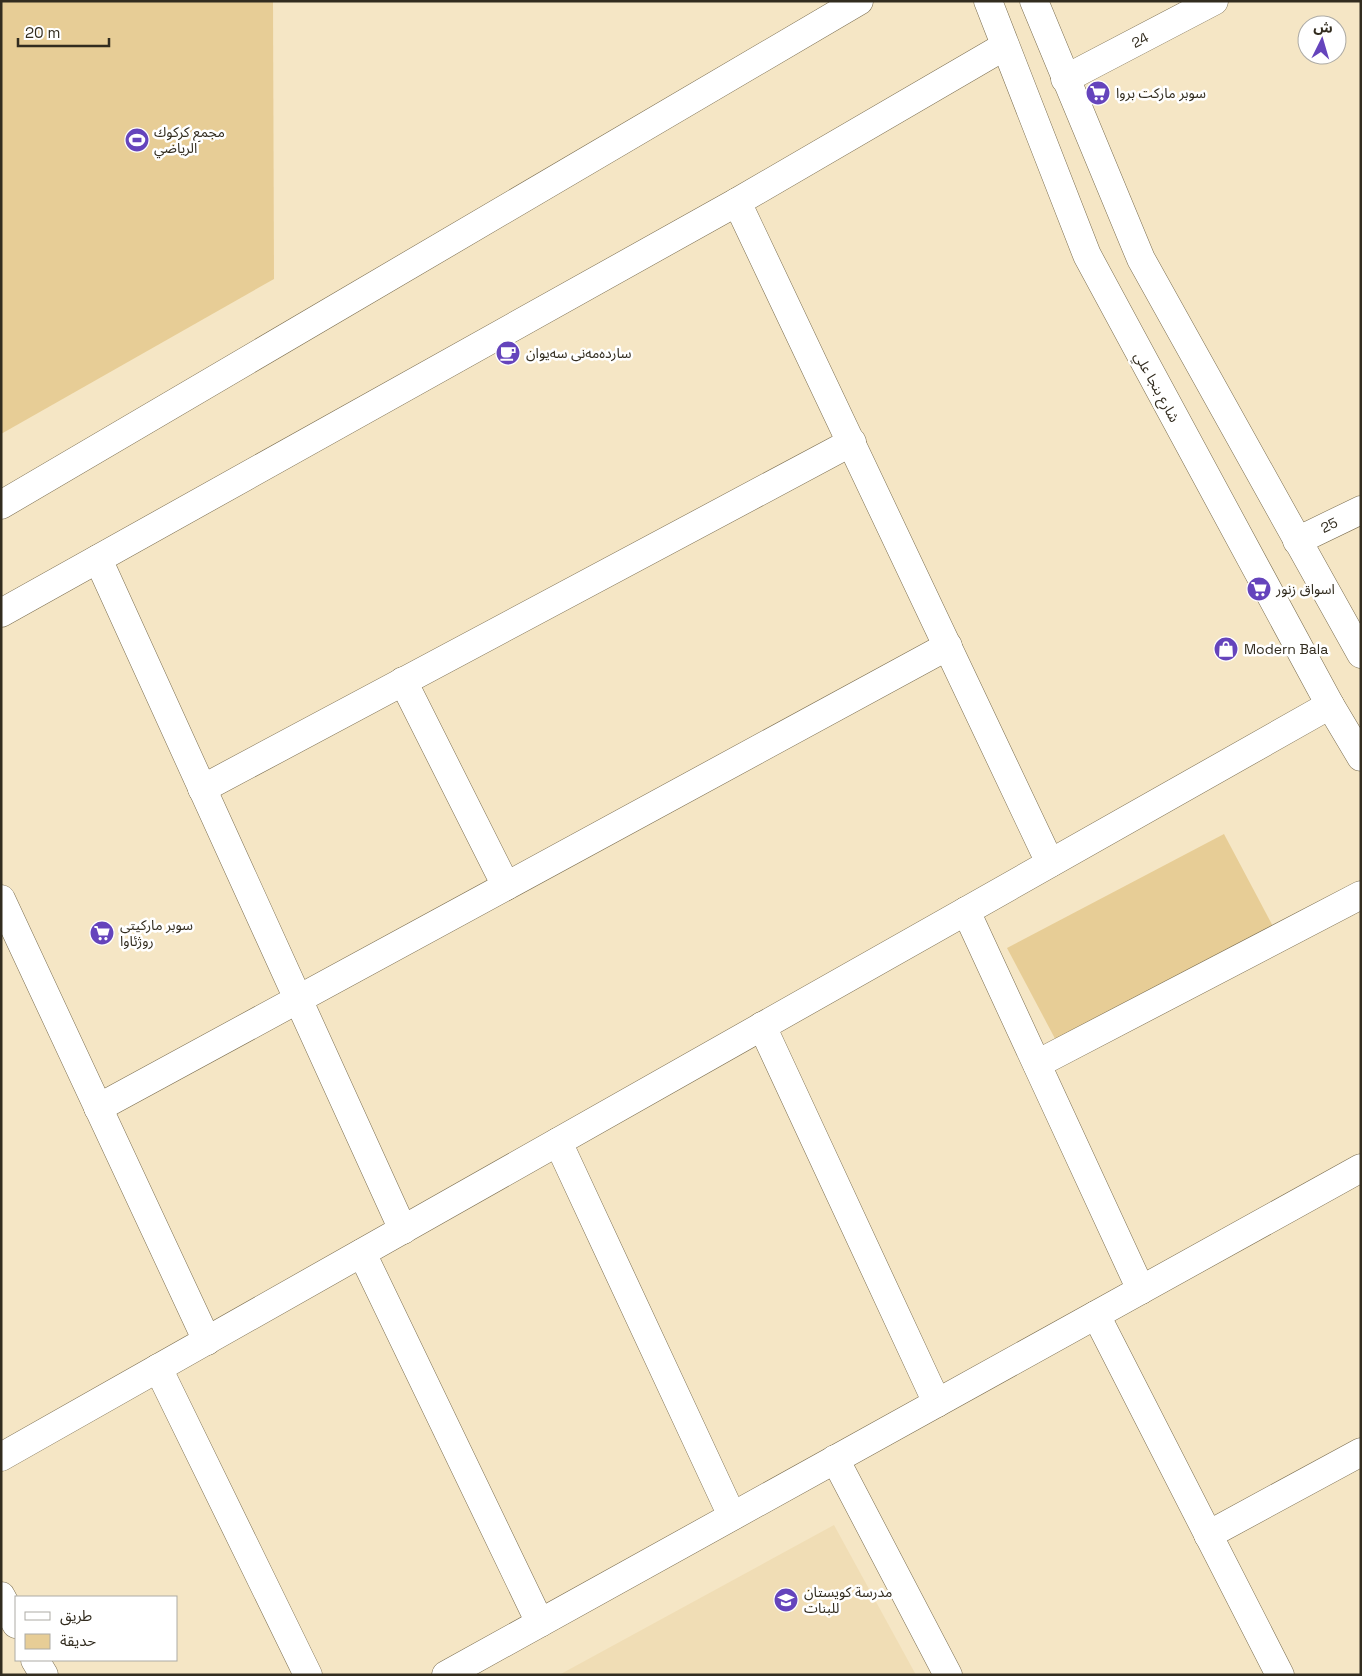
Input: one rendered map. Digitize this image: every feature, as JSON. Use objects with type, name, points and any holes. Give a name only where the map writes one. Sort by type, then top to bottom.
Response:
[{"type":"street","points":[[1,505],[859,1]]},
{"type":"street","name":"شارع بنجا علي","points":[[988,1],[1087,256],[1330,705],[1361,756]]},
{"type":"street","points":[[1034,1],[1141,259],[1361,654]]},
{"type":"street","name":"24","points":[[1065,79],[1214,1]]},
{"type":"street","points":[[1,613],[737,202],[1005,46]]},
{"type":"street","points":[[737,202],[1050,863]]},
{"type":"street","points":[[202,789],[852,442]]},
{"type":"street","name":"25","points":[[1297,541],[1361,510]]},
{"type":"street","points":[[98,559],[403,1230]]},
{"type":"street","points":[[98,1108],[948,646]]},
{"type":"street","points":[[403,681],[506,886]]},
{"type":"street","points":[[4,1448],[207,1341],[1330,705]]},
{"type":"street","points":[[1037,1064],[1361,895]]},
{"type":"street","points":[[1,899],[207,1341]]},
{"type":"street","points":[[966,911],[1141,1290]]},
{"type":"street","points":[[762,1026],[937,1403]]},
{"type":"street","points":[[558,1142],[732,1516]]},
{"type":"street","points":[[446,1675],[1361,1168]]},
{"type":"street","points":[[362,1252],[540,1623]]},
{"type":"street","points":[[1096,1315],[1280,1675]]},
{"type":"street","points":[[158,1368],[308,1675]]},
{"type":"street","points":[[1208,1535],[1361,1452]]},
{"type":"street","points":[[835,1459],[948,1675]]},
{"type":"street","points":[[1,1596],[15,1622]]},
{"type":"street","points":[[37,1661],[44,1675]]},
{"type":"shaded area","name":"مدرسة كويستان للبنات","points":[[834,1525],[916,1675],[559,1675]]},
{"type":"green space","name":"مجمع كركوك الرياضي","points":[[1,1],[273,1],[274,279],[1,434]]},
{"type":"green space","points":[[1224,834],[1277,934],[1060,1048],[1007,948]]},
{"type":"place","name":"سوبر ماركت بروا","points":[[1098,93]]},
{"type":"place","name":"مجمع كركوك الرياضي","points":[[137,140]]},
{"type":"place","name":"ساردەمەنی سەیوان","points":[[508,353]]},
{"type":"place","name":"اسواق زنور","points":[[1259,589]]},
{"type":"place","name":"Modern Bala","points":[[1226,649]]},
{"type":"place","name":"سوبر ماركيتى روژئاوا","points":[[102,933]]},
{"type":"place","name":"مدرسة كويستان للبنات","points":[[786,1600]]}]
